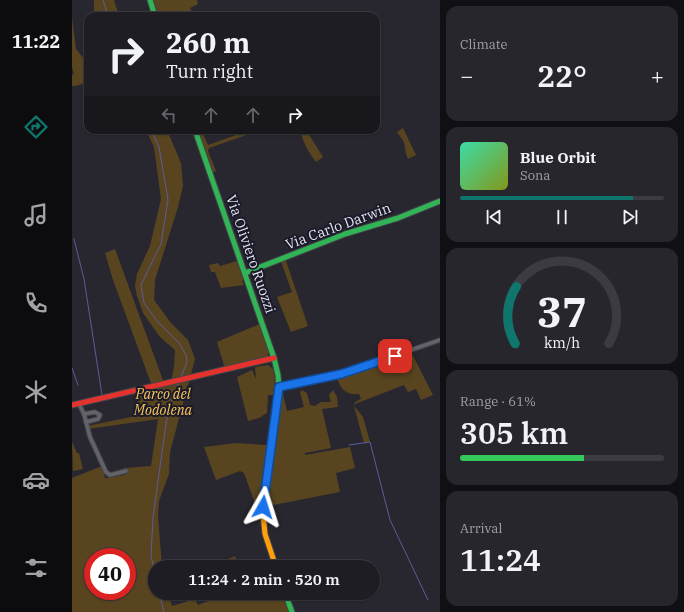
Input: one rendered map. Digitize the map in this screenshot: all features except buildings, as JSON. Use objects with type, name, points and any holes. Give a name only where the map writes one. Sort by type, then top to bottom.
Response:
[{"type":"street","points":[[150,0],[154,12]]},
{"type":"street","name":"Via Oliviero Ruozzi","points":[[196,134],[274,358],[278,375],[279,387],[262,516],[264,532],[274,560]]},
{"type":"street","name":"Via Carlo Darwin","points":[[245,274],[345,234],[398,218],[440,201]]},
{"type":"street","points":[[279,387],[341,374],[440,340]]},
{"type":"street","points":[[72,406],[274,358]]},
{"type":"street","points":[[79,404],[84,414],[90,437],[107,473],[113,474],[126,471]]},
{"type":"street","points":[[84,414],[95,412],[100,415],[98,419],[86,422]]},
{"type":"street","points":[[288,600],[292,612]]},
{"type":"green space","points":[[94,0],[114,0],[118,12],[95,12]]},
{"type":"green space","points":[[150,0],[197,0],[198,4],[190,8],[192,12],[155,12]]},
{"type":"green space","points":[[72,18],[76,49],[84,59],[84,83],[72,86],[72,75],[74,74],[72,67]]},
{"type":"green space","points":[[403,128],[416,155],[408,159],[404,142],[397,132]]},
{"type":"green space","name":"Parco del Modolena","points":[[148,134],[169,134],[181,163],[183,186],[178,207],[155,280],[154,300],[171,323],[188,340],[195,359],[170,452],[169,474],[159,501],[158,516],[161,560],[148,560],[148,600],[170,600],[172,606],[192,600],[196,600],[198,605],[211,600],[288,600],[292,612],[72,612],[72,478],[102,466],[105,478],[125,475],[125,468],[151,466],[158,419],[88,429],[87,426],[141,415],[135,390],[152,386],[113,280],[105,253],[115,249],[164,383],[171,382],[175,350],[160,337],[143,313],[135,286],[137,274],[150,246],[161,199],[154,147]]},
{"type":"green space","points":[[198,134],[203,134],[208,145],[239,134],[249,134],[209,148],[208,151],[216,171],[212,173]]},
{"type":"green space","points":[[301,134],[309,134],[323,157],[316,162],[306,147]]},
{"type":"green space","points":[[285,258],[308,326],[291,332],[277,297],[292,292],[280,259]]},
{"type":"green space","points":[[237,261],[244,279],[242,281],[244,285],[221,288],[215,272],[211,272],[209,265],[218,263],[220,266]]},
{"type":"green space","points":[[262,323],[269,351],[268,356],[263,360],[225,369],[217,342]]},
{"type":"green space","points":[[410,350],[433,395],[421,400],[416,389],[408,392],[404,385],[355,404],[354,406],[355,402],[361,399],[359,394],[350,394],[344,390],[339,383],[337,375]]},
{"type":"green space","points":[[268,365],[273,369],[275,379],[273,395],[268,395],[267,413],[259,418],[248,421],[237,377],[252,370],[256,379],[255,367]]},
{"type":"green space","points":[[281,386],[287,411],[304,407],[300,392],[302,390],[307,393],[310,405],[315,406],[321,402],[331,402],[329,395],[333,390],[337,397],[338,407],[322,409],[331,448],[305,453],[305,455],[350,447],[355,468],[336,473],[340,492],[263,507],[263,526],[244,473],[240,471],[216,480],[204,447],[236,443],[267,445],[264,473],[266,475],[268,461],[271,460]]},
{"type":"green space","points":[[354,406],[363,417],[370,442],[364,443]]},
{"type":"green space","points":[[72,442],[77,453],[79,453],[83,469],[73,471]]},
{"type":"green space","points":[[235,556],[236,560],[226,560]]},
{"type":"waterway","points":[[103,0],[107,12]]},
{"type":"waterway","points":[[153,134],[159,147],[168,200],[161,244],[141,285],[144,303],[157,321],[180,344],[186,355],[187,362],[181,377]]},
{"type":"waterway","points":[[74,239],[84,279],[102,395]]},
{"type":"waterway","points":[[72,368],[78,385]]},
{"type":"waterway","points":[[152,560],[153,517],[166,424],[170,405],[179,382]]},
{"type":"waterway","points":[[349,445],[370,442],[390,520],[428,600]]},
{"type":"waterway","points":[[161,600],[164,612]]},
{"type":"traffic: fast","points":[[150,0],[154,12]]},
{"type":"traffic: fast","points":[[196,134],[274,358],[278,375],[279,387],[263,498],[263,514]]},
{"type":"traffic: fast","points":[[245,273],[345,234],[398,218],[440,201]]},
{"type":"traffic: fast","points":[[288,600],[292,612]]},
{"type":"traffic: slow","points":[[263,514],[265,534],[274,560]]},
{"type":"traffic: jam","points":[[72,405],[274,358]]},
{"type":"route","points":[[263,507],[279,387],[341,374],[395,356]]}]
